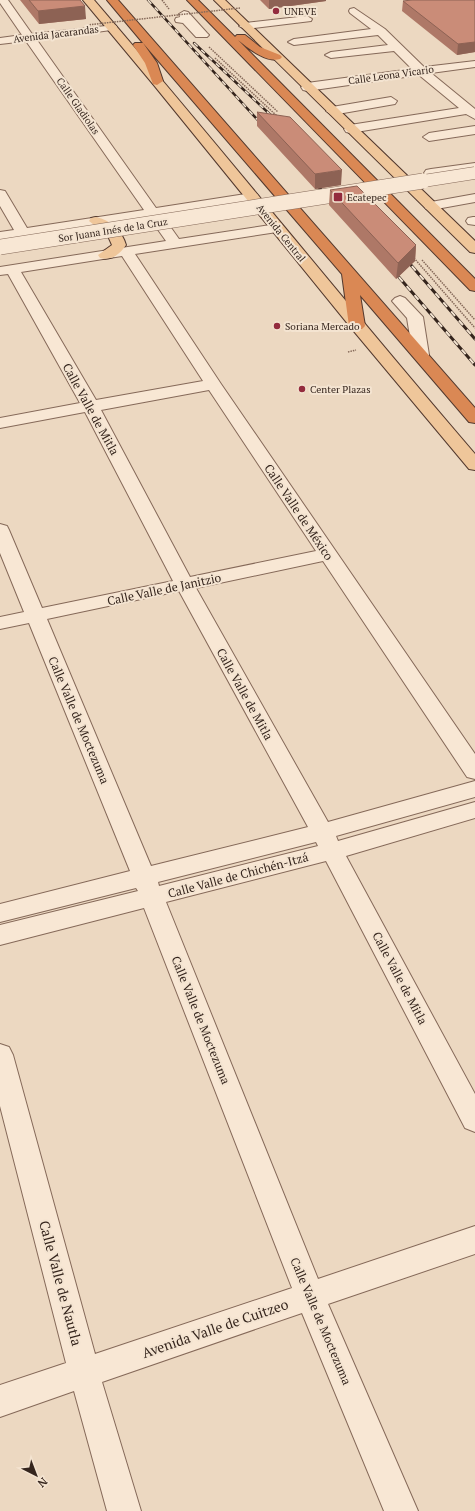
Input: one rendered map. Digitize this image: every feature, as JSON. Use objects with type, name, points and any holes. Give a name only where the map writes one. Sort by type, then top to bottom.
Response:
[{"type":"highway","points":[[112,0],[475,418]]},
{"type":"highway","points":[[192,0],[475,288]]},
{"type":"highway","points":[[211,19],[228,26],[256,49],[276,57]]},
{"type":"highway","points":[[138,30],[138,44],[151,63],[157,81]]},
{"type":"highway","points":[[349,272],[356,326]]},
{"type":"main road","name":"Avenida Central","points":[[88,0],[157,81],[356,326],[475,465]]},
{"type":"main road","points":[[219,0],[475,249]]},
{"type":"main road","points":[[96,221],[110,229],[118,237],[120,245],[115,251],[105,255]]},
{"type":"street","name":"Calle Gladiolas","points":[[3,0],[175,244]]},
{"type":"street","points":[[354,11],[381,31],[421,71],[467,112]]},
{"type":"street","points":[[245,26],[307,19]]},
{"type":"street","name":"Avenida Jacarandas","points":[[0,33],[26,33],[108,23]]},
{"type":"street","points":[[294,42],[381,31]]},
{"type":"street","name":"Avenida Jacarandas","points":[[0,41],[26,33]]},
{"type":"street","points":[[331,55],[398,47]]},
{"type":"street","name":"Calle Leona Vicario","points":[[307,87],[475,64]]},
{"type":"street","points":[[332,111],[391,101]]},
{"type":"street","points":[[350,129],[467,112]]},
{"type":"street","points":[[429,138],[475,130]]},
{"type":"street","points":[[431,173],[475,167]]},
{"type":"street","name":"Sor Juana Inés de la Cruz","points":[[0,247],[475,173]]},
{"type":"street","points":[[442,184],[475,179]]},
{"type":"street","points":[[0,194],[23,233]]},
{"type":"street","points":[[0,236],[252,197]]},
{"type":"street","points":[[431,206],[475,198]]},
{"type":"street","points":[[211,203],[236,235]]},
{"type":"street","points":[[190,207],[214,238]]},
{"type":"street","points":[[173,209],[196,241]]},
{"type":"street","points":[[131,216],[152,247]]},
{"type":"street","points":[[6,270],[277,228]]},
{"type":"street","name":"Calle Valle de México","points":[[126,252],[209,379],[475,771]]},
{"type":"street","name":"Calle Valle de Mitla","points":[[6,270],[88,402],[185,585],[327,841],[475,1120]]},
{"type":"street","points":[[400,301],[415,317],[421,355]]},
{"type":"street","points":[[0,423],[88,402],[209,379]]},
{"type":"street","points":[[0,411],[88,402]]},
{"type":"street","name":"Calle Valle de Moctezuma","points":[[0,530],[148,887],[310,1296],[401,1511]]},
{"type":"street","name":"Calle Valle de Janitzio","points":[[0,623],[328,554]]},
{"type":"street","name":"Calle Valle de Chichén-Itzá","points":[[327,841],[475,789]]},
{"type":"street","name":"Calle Valle de Chichén-Itzá","points":[[0,935],[148,887],[327,841],[475,810]]},
{"type":"street","name":"Calle Valle de Chichén-Itzá","points":[[0,913],[148,887]]},
{"type":"street","name":"Calle Valle de Nautla","points":[[0,1055],[84,1372],[124,1511]]},
{"type":"street","name":"Avenida Valle de Cuitzeo","points":[[0,1401],[475,1240]]},
{"type":"path","points":[[162,0],[180,16]]},
{"type":"path","points":[[87,25],[180,16],[240,8]]},
{"type":"building","points":[[29,0],[80,0],[85,6],[38,11]]},
{"type":"building","points":[[475,0],[475,42],[458,44],[403,1]]},
{"type":"building","points":[[257,112],[290,117],[342,170],[315,174]]},
{"type":"building","points":[[357,186],[416,245],[398,263],[330,190]]},
{"type":"railway","points":[[148,0],[265,128]]},
{"type":"railway","points":[[194,43],[277,121]]},
{"type":"railway","points":[[313,181],[337,207]]},
{"type":"railway","points":[[404,257],[475,339]]},
{"type":"railway","points":[[391,268],[475,365]]},
{"type":"place","name":"UNEVE","points":[[276,11]]},
{"type":"place","name":"Ecatepec","points":[[338,197]]},
{"type":"place","name":"Soriana Mercado","points":[[277,326]]},
{"type":"place","name":"Center Plazas","points":[[302,389]]}]
